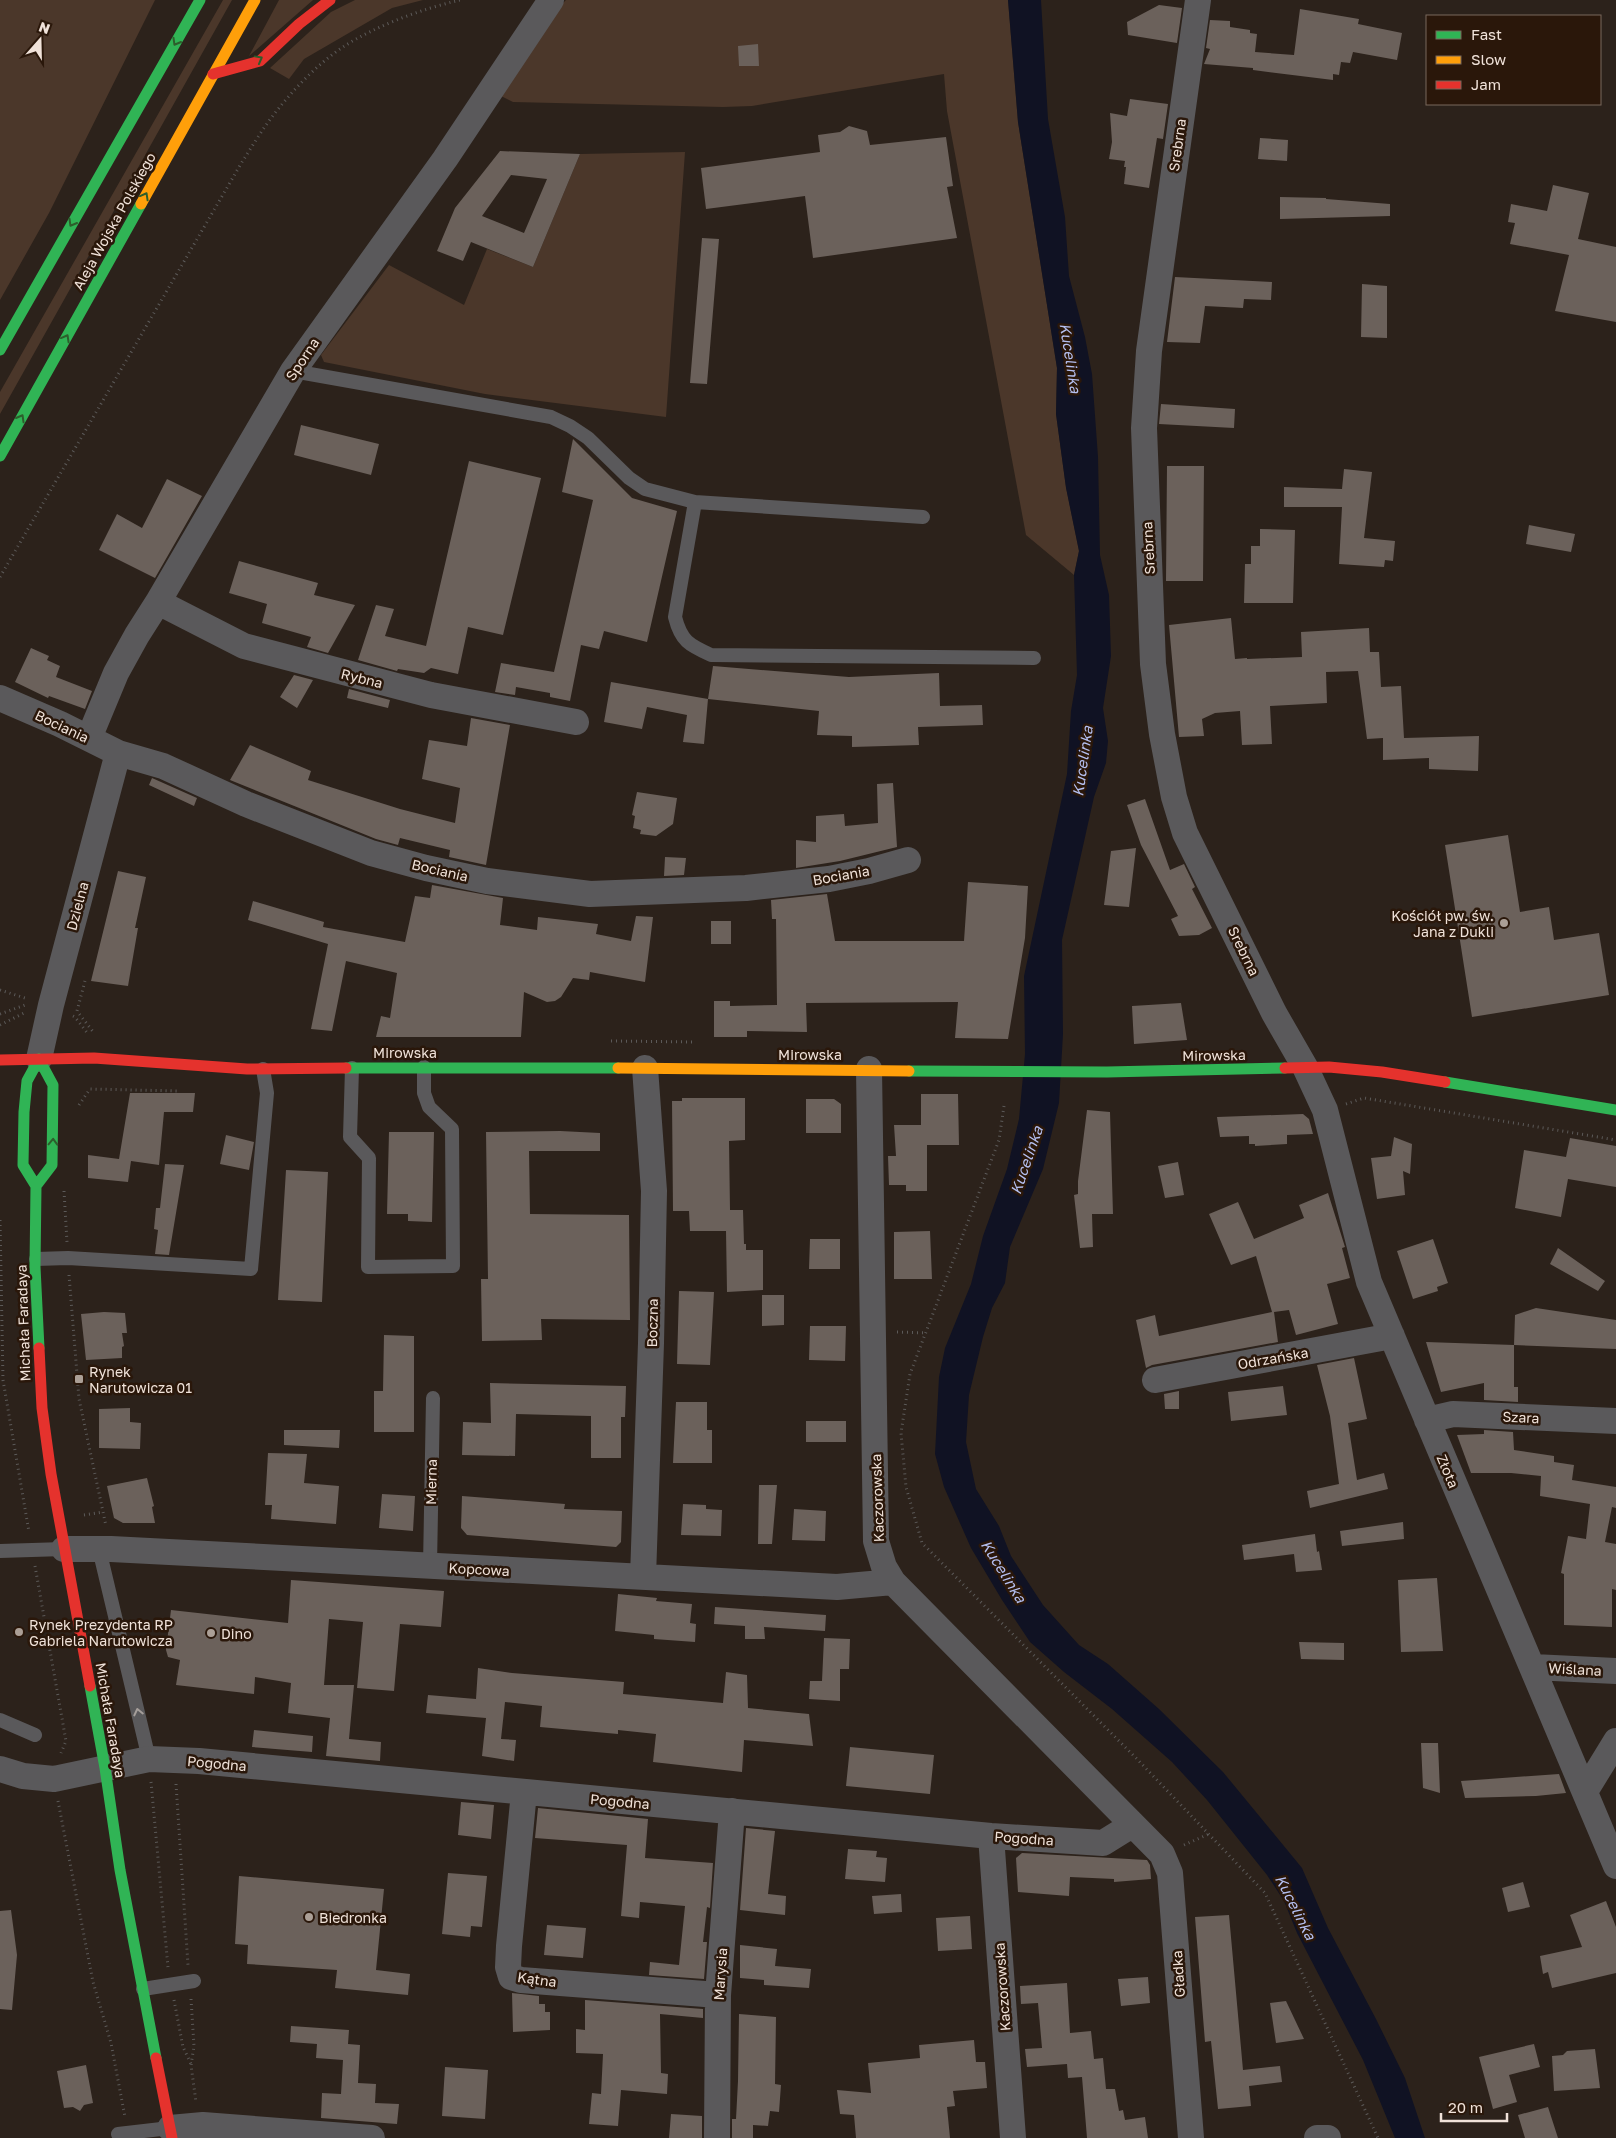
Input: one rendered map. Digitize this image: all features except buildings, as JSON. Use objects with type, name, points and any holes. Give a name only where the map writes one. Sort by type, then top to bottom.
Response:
[{"type":"street","points":[[0,350],[200,0]]},
{"type":"street","name":"Aleja Wojska Polskiego","points":[[0,456],[255,0]]},
{"type":"street","points":[[213,74],[260,61],[298,24],[330,0]]},
{"type":"street","name":"Sporna","points":[[89,738],[116,673],[137,635],[293,371],[444,159],[551,0]]},
{"type":"street","name":"Srebrna","points":[[1198,0],[1149,351],[1144,418],[1153,664],[1162,734],[1174,797],[1185,833],[1274,1013],[1306,1068]]},
{"type":"street","name":"Rybna","points":[[158,602],[244,646],[430,695],[576,722]]},
{"type":"street","name":"Bociania","points":[[0,698],[118,753],[164,766],[246,804],[370,853],[426,868],[487,881],[590,894],[746,888],[829,879],[869,872],[908,860]]},
{"type":"street","name":"Dzielna","points":[[39,1059],[53,995],[118,753]]},
{"type":"street","name":"Mirowska","points":[[0,1060],[94,1058],[263,1069],[424,1067],[1107,1072],[1337,1067],[1382,1072],[1616,1110]]},
{"type":"street","points":[[39,1059],[53,1085],[52,1165],[36,1186],[23,1165],[24,1112],[27,1082],[39,1059]]},
{"type":"street","name":"Boczna","points":[[643,1577],[654,1191],[645,1068]]},
{"type":"street","name":"Złota","points":[[1306,1068],[1325,1110],[1369,1282],[1426,1420],[1586,1790],[1609,1829],[1616,1866]]},
{"type":"street","name":"Kaczorowska","points":[[868,1069],[876,1541],[884,1567],[893,1582],[1132,1825]]},
{"type":"street","name":"Michała Faradaya","points":[[36,1186],[37,1335],[42,1408],[51,1474],[105,1768],[120,1870],[171,2133]]},
{"type":"street","name":"Odrzańska","points":[[1155,1380],[1392,1336]]},
{"type":"street","name":"Szara","points":[[1426,1420],[1453,1414],[1616,1421]]},
{"type":"street","name":"Kopcowa","points":[[64,1549],[99,1549],[836,1587],[893,1582]]},
{"type":"street","name":"Wiślana","points":[[1533,1666],[1616,1671]]},
{"type":"street","points":[[1586,1790],[1616,1741]]},
{"type":"street","name":"Pogodna","points":[[105,1768],[149,1759],[221,1772],[524,1792],[991,1836],[1103,1843],[1132,1825]]},
{"type":"street","points":[[0,1769],[23,1776],[54,1779],[105,1768]]},
{"type":"street","name":"Kątna","points":[[524,1792],[509,1946],[508,1967],[511,1977],[521,1980],[718,1994]]},
{"type":"street","name":"Marysia","points":[[717,2138],[718,1994],[732,1811]]},
{"type":"street","name":"Gładka","points":[[1132,1825],[1162,1854],[1170,1874],[1191,2138]]},
{"type":"street","name":"Kaczorowska","points":[[991,1836],[1013,2138]]},
{"type":"street","points":[[171,2133],[203,2125],[372,2138]]},
{"type":"street","points":[[1317,2138],[1328,2138]]},
{"type":"lane","points":[[293,371],[551,417],[570,426],[588,438],[629,478],[645,489],[695,502],[923,517]]},
{"type":"lane","points":[[695,502],[676,617],[679,633],[694,647],[711,655],[1034,658]]},
{"type":"lane","points":[[352,1068],[350,1137],[369,1158],[368,1267],[453,1266],[452,1129],[428,1107],[424,1093],[424,1067]]},
{"type":"lane","points":[[36,1259],[68,1258],[252,1269],[267,1093],[263,1069]]},
{"type":"lane","name":"Mierna","points":[[430,1566],[433,1398]]},
{"type":"lane","points":[[0,1551],[64,1549]]},
{"type":"lane","points":[[99,1549],[149,1759]]},
{"type":"lane","points":[[0,1720],[35,1735]]},
{"type":"lane","points":[[143,1989],[194,1982]]},
{"type":"lane","points":[[123,2133],[171,2133]]},
{"type":"path","points":[[0,577],[242,162],[271,117],[304,80],[342,48],[383,27],[438,5],[460,0]]},
{"type":"path","points":[[87,972],[77,1011],[96,1035]]},
{"type":"path","points":[[0,990],[36,1001],[0,1014]]},
{"type":"path","points":[[608,1042],[696,1042]]},
{"type":"path","points":[[1325,1110],[1364,1098],[1616,1140]]},
{"type":"path","points":[[1004,1106],[999,1140],[910,1374],[901,1433],[906,1487],[922,1543],[1136,1758],[1265,1892],[1378,2138]]},
{"type":"path","points":[[0,1220],[2,1380],[66,1741],[62,1753],[53,1761],[54,1779],[93,1982],[111,2042],[123,2133]]},
{"type":"path","points":[[71,1306],[79,1399]]},
{"type":"path","points":[[873,1332],[927,1333]]},
{"type":"path","points":[[149,1759],[167,1962],[183,2047],[191,2064]]},
{"type":"shaded area","points":[[0,0],[155,0],[49,213],[0,300]]},
{"type":"shaded area","points":[[223,0],[232,0],[0,414],[0,392]]},
{"type":"shaded area","points":[[279,0],[313,0],[249,56]]},
{"type":"shaded area","points":[[355,0],[423,0],[392,8],[304,59],[289,79],[270,68],[331,12]]},
{"type":"shaded area","points":[[566,0],[1008,0],[1018,122],[1057,368],[1056,414],[1066,487],[1079,551],[1074,575],[1026,535],[947,111],[944,74],[752,106],[513,102],[499,95],[559,7]]},
{"type":"shaded area","points":[[685,152],[666,417],[485,394],[324,362],[321,355],[389,265],[464,305],[487,249],[533,267],[580,154]]},
{"type":"water","name":"Kucelinka","points":[[1008,0],[1041,0],[1048,119],[1065,217],[1069,276],[1085,337],[1092,374],[1098,457],[1100,555],[1109,595],[1111,656],[1103,708],[1108,741],[1106,763],[1094,797],[1062,940],[1063,1034],[1059,1103],[1043,1169],[1010,1247],[1005,1283],[992,1308],[983,1337],[969,1395],[966,1442],[976,1489],[999,1526],[1011,1556],[1043,1605],[1079,1645],[1108,1664],[1159,1709],[1223,1772],[1302,1868],[1328,1928],[1405,2078],[1425,2138],[1395,2138],[1363,2060],[1297,1933],[1284,1901],[1267,1875],[1207,1800],[1172,1762],[1112,1709],[1064,1672],[1030,1642],[971,1548],[944,1487],[935,1454],[939,1377],[945,1348],[971,1284],[983,1236],[1007,1169],[1019,1119],[1025,1054],[1024,976],[1067,774],[1071,711],[1077,675],[1074,575],[1079,551],[1066,488],[1056,414],[1057,368],[1018,122]]},
{"type":"traffic: fast","points":[[0,350],[200,0]]},
{"type":"traffic: fast","points":[[0,456],[141,204]]},
{"type":"traffic: fast","points":[[39,1059],[27,1081],[24,1112],[23,1165],[36,1186],[35,1267],[39,1348]]},
{"type":"traffic: fast","points":[[36,1186],[52,1165],[53,1085],[39,1059]]},
{"type":"traffic: fast","points":[[346,1068],[618,1068]]},
{"type":"traffic: fast","points":[[909,1071],[1107,1072],[1285,1068]]},
{"type":"traffic: fast","points":[[1445,1082],[1616,1110]]},
{"type":"traffic: fast","points":[[90,1686],[105,1768],[120,1870],[156,2058]]},
{"type":"traffic: slow","points":[[141,204],[255,0]]},
{"type":"traffic: slow","points":[[618,1068],[909,1071]]},
{"type":"traffic: jam","points":[[213,74],[260,61],[299,24],[330,0]]},
{"type":"traffic: jam","points":[[0,1060],[94,1058],[247,1069],[346,1068]]},
{"type":"traffic: jam","points":[[1285,1068],[1329,1067],[1382,1072],[1445,1082]]},
{"type":"traffic: jam","points":[[39,1348],[42,1408],[51,1474],[90,1686]]},
{"type":"traffic: jam","points":[[156,2058],[172,2138]]},
{"type":"place","name":"Kościół pw. św. Jana z Dukli","points":[[1504,923]]},
{"type":"place","name":"Rynek Narutowicza 01","points":[[79,1379]]},
{"type":"place","name":"Rynek Prezydenta RP Gabriela Narutowicza","points":[[19,1632]]},
{"type":"place","name":"Dino","points":[[211,1633]]},
{"type":"place","name":"Biedronka","points":[[309,1917]]}]
